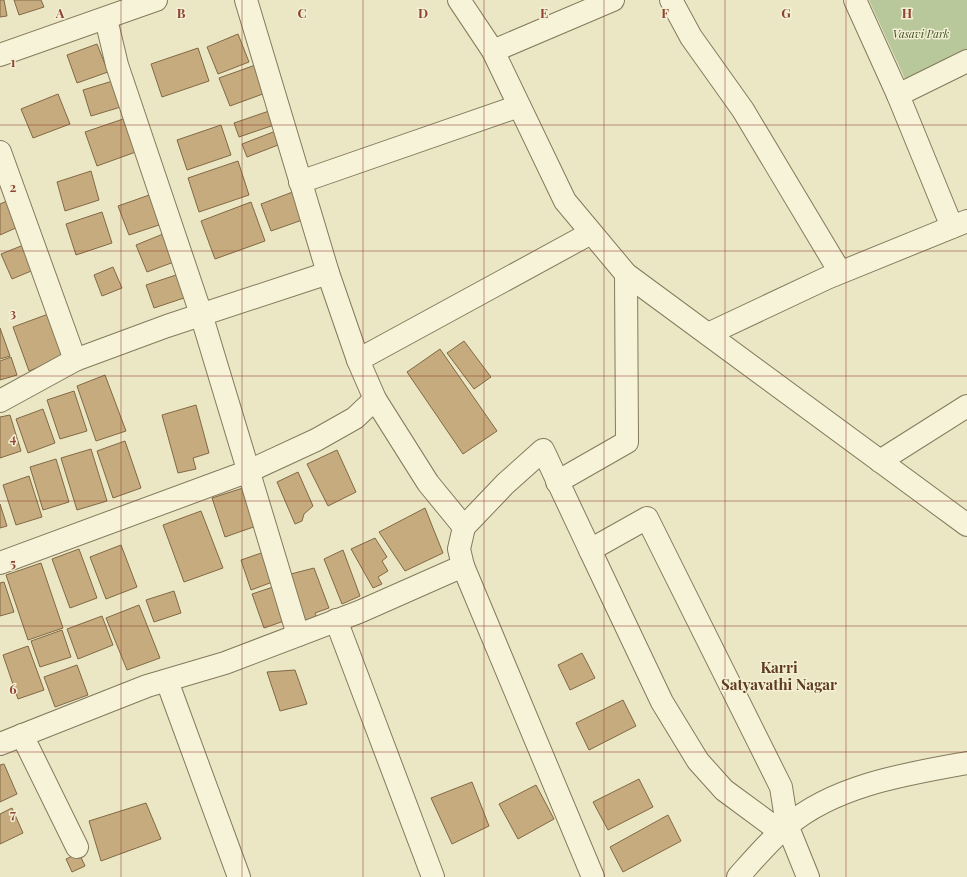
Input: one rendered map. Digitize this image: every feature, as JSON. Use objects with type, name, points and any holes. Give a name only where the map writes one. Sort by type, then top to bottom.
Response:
[{"type":"street","points":[[0,55],[106,19],[156,0]]},
{"type":"street","points":[[246,0],[328,273],[358,360],[375,399],[428,483],[464,527]]},
{"type":"street","points":[[459,0],[493,51],[565,201],[626,274],[967,525]]},
{"type":"street","points":[[493,51],[612,0]]},
{"type":"street","points":[[671,0],[690,37],[742,110],[840,272]]},
{"type":"street","points":[[708,334],[840,272],[960,224],[898,95],[855,0]]},
{"type":"street","points":[[106,19],[117,65],[201,314],[298,635]]},
{"type":"street","points":[[898,95],[967,61]]},
{"type":"street","points":[[300,182],[519,106]]},
{"type":"street","points":[[0,152],[75,360]]},
{"type":"street","points":[[358,360],[591,233]]},
{"type":"street","points":[[0,401],[75,360],[201,314],[328,273]]},
{"type":"street","points":[[557,482],[627,442],[626,274]]},
{"type":"street","points":[[0,562],[249,471],[316,440],[355,418],[375,399]]},
{"type":"street","points":[[880,461],[967,406]]},
{"type":"street","points":[[594,877],[463,566],[459,549],[464,527],[506,484],[543,450],[662,702],[698,761],[724,790],[784,828]]},
{"type":"street","points":[[590,550],[647,518],[781,787],[784,828],[808,877]]},
{"type":"street","points":[[0,744],[147,686],[225,663],[298,635],[463,566]]},
{"type":"street","points":[[336,620],[433,877]]},
{"type":"street","points":[[167,681],[239,877]]},
{"type":"street","points":[[22,735],[77,847]]},
{"type":"street","points":[[738,877],[763,848],[784,828],[820,804],[868,785],[967,763]]},
{"type":"green space","name":"Vasavi Park","points":[[869,0],[967,0],[967,50],[905,79]]},
{"type":"building","points":[[0,0],[4,0],[7,16],[0,17]]},
{"type":"building","points":[[14,0],[41,0],[44,7],[19,15]]},
{"type":"building","points":[[238,34],[249,62],[218,74],[207,47]]},
{"type":"building","points":[[97,44],[108,72],[77,83],[67,55]]},
{"type":"building","points":[[198,48],[209,81],[162,97],[151,64]]},
{"type":"building","points":[[261,63],[271,91],[230,106],[219,78]]},
{"type":"building","points":[[116,80],[124,106],[91,116],[83,90]]},
{"type":"building","points":[[58,94],[70,124],[33,138],[21,109]]},
{"type":"building","points":[[269,111],[274,125],[239,137],[234,123]]},
{"type":"building","points":[[132,116],[144,149],[97,166],[85,132]]},
{"type":"building","points":[[221,125],[231,155],[187,170],[177,140]]},
{"type":"building","points":[[281,129],[286,142],[247,157],[242,144]]},
{"type":"building","points":[[238,161],[249,195],[199,212],[188,178]]},
{"type":"building","points":[[91,171],[99,200],[65,211],[57,182]]},
{"type":"building","points":[[298,190],[308,218],[271,231],[261,204]]},
{"type":"building","points":[[155,193],[165,223],[129,235],[118,206]]},
{"type":"building","points":[[7,201],[18,227],[0,235],[0,204]]},
{"type":"building","points":[[251,202],[265,241],[215,259],[201,221]]},
{"type":"building","points":[[102,212],[112,243],[76,255],[66,224]]},
{"type":"building","points":[[163,234],[174,262],[147,272],[136,245]]},
{"type":"building","points":[[26,244],[36,269],[12,279],[1,254]]},
{"type":"building","points":[[113,267],[122,288],[102,296],[94,275]]},
{"type":"building","points":[[182,273],[190,296],[154,308],[146,285]]},
{"type":"building","points":[[51,313],[66,357],[29,371],[13,327]]},
{"type":"building","points":[[0,328],[10,356],[0,359]]},
{"type":"building","points":[[464,341],[491,377],[474,389],[447,353]]},
{"type":"building","points":[[440,349],[497,431],[463,454],[407,372]]},
{"type":"building","points":[[11,357],[17,375],[0,380],[0,361]]},
{"type":"building","points":[[105,375],[126,431],[96,441],[77,386]]},
{"type":"building","points":[[74,391],[87,431],[60,439],[47,400]]},
{"type":"building","points":[[196,405],[209,453],[193,458],[196,469],[178,473],[162,415]]},
{"type":"building","points":[[43,409],[55,443],[28,453],[16,419]]},
{"type":"building","points":[[10,415],[21,451],[0,458],[0,417]]},
{"type":"building","points":[[125,441],[141,488],[113,498],[97,451]]},
{"type":"building","points":[[91,449],[107,501],[77,510],[61,458]]},
{"type":"building","points":[[337,450],[356,492],[328,506],[307,464]]},
{"type":"building","points":[[56,459],[69,502],[43,510],[30,467]]},
{"type":"building","points":[[298,472],[313,506],[304,514],[302,521],[295,524],[277,482]]},
{"type":"building","points":[[29,476],[42,517],[16,525],[3,485]]},
{"type":"building","points":[[249,486],[262,524],[225,537],[212,498]]},
{"type":"building","points":[[0,504],[7,526],[0,528]]},
{"type":"building","points":[[425,508],[443,553],[405,571],[379,532]]},
{"type":"building","points":[[201,511],[223,568],[184,582],[163,525]]},
{"type":"building","points":[[375,538],[387,557],[382,561],[388,571],[378,577],[382,584],[373,588],[351,549]]},
{"type":"building","points":[[121,545],[137,587],[106,599],[90,557]]},
{"type":"building","points":[[79,549],[97,598],[70,608],[52,559]]},
{"type":"building","points":[[343,550],[360,596],[342,604],[324,559]]},
{"type":"building","points":[[267,551],[278,580],[251,590],[241,560]]},
{"type":"building","points":[[41,563],[63,628],[28,640],[6,575]]},
{"type":"building","points":[[314,568],[329,608],[315,613],[318,620],[306,625],[287,575]]},
{"type":"building","points":[[4,582],[14,612],[0,616],[0,583]]},
{"type":"building","points":[[279,585],[290,619],[264,628],[252,594]]},
{"type":"building","points":[[174,591],[181,613],[154,622],[146,600]]},
{"type":"building","points":[[139,605],[160,658],[127,670],[106,618]]},
{"type":"building","points":[[102,616],[113,645],[78,659],[67,629]]},
{"type":"building","points":[[62,630],[71,657],[40,667],[31,641]]},
{"type":"building","points":[[28,646],[44,690],[18,699],[3,655]]},
{"type":"building","points":[[582,653],[595,678],[570,690],[558,665]]},
{"type":"building","points":[[77,665],[88,695],[55,707],[44,677]]},
{"type":"building","points":[[295,670],[307,704],[280,711],[267,672]]},
{"type":"building","points":[[623,700],[636,726],[589,750],[576,723]]},
{"type":"building","points":[[4,764],[17,794],[0,802],[0,765]]},
{"type":"building","points":[[639,779],[653,807],[608,830],[593,802]]},
{"type":"building","points":[[472,782],[489,826],[452,844],[431,798]]},
{"type":"building","points":[[536,785],[554,819],[518,839],[499,804]]},
{"type":"building","points":[[146,803],[161,839],[101,861],[89,821]]},
{"type":"building","points":[[12,808],[23,833],[0,844],[0,814]]},
{"type":"building","points":[[668,815],[681,841],[623,872],[610,847]]},
{"type":"building","points":[[79,853],[85,866],[72,872],[66,859]]},
{"type":"district","name":"Karri Satyavathi Nagar","points":[[779,676]]}]
